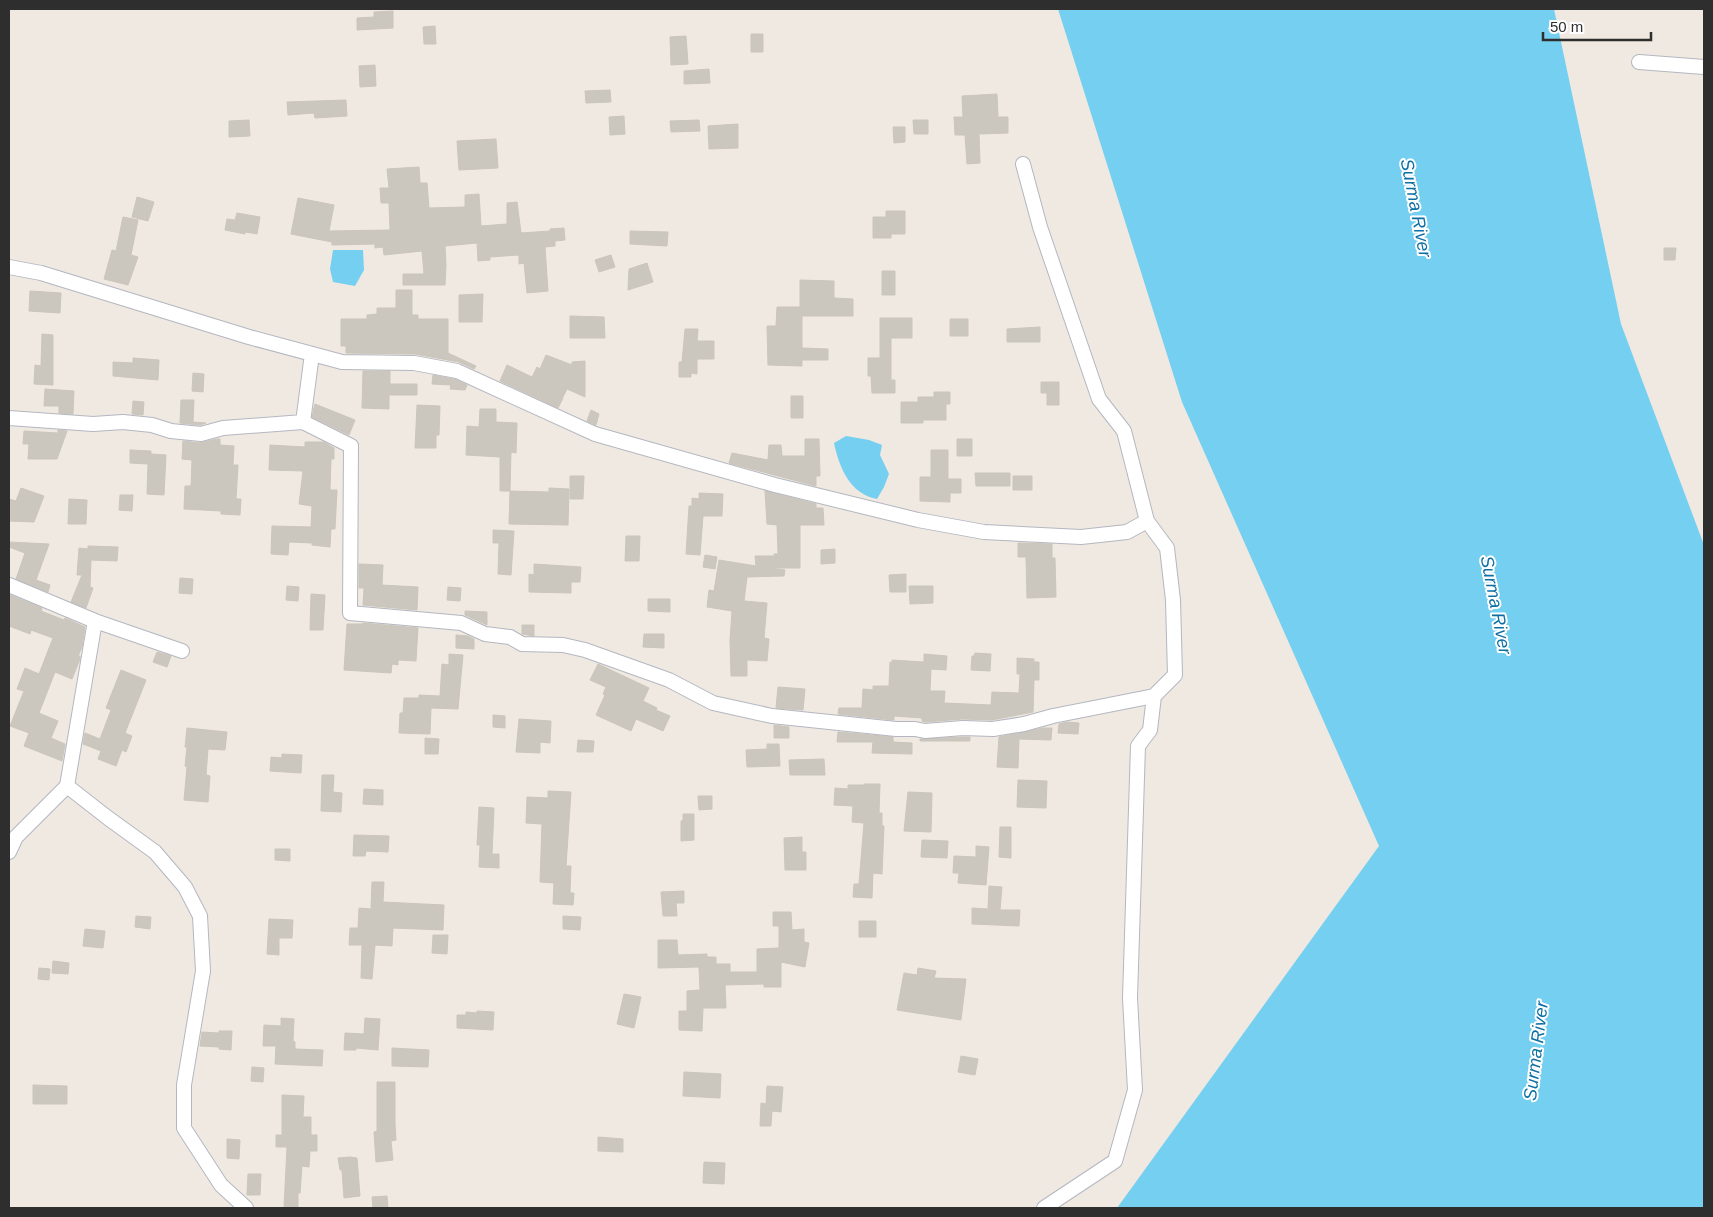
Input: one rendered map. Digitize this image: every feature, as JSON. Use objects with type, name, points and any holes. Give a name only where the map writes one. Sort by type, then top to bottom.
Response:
[{"type":"street","points":[[1639,62],[1704,67]]},
{"type":"street","points":[[9,418],[93,424],[123,422],[152,425],[171,431],[201,434],[223,428],[303,422],[351,446],[350,613],[461,623],[485,634],[510,637],[522,644],[563,645],[586,650],[669,680],[713,703],[772,716],[896,729],[915,728],[926,731],[963,728],[993,729],[1154,696],[1175,675],[1173,600],[1167,548],[1147,521],[1124,431],[1099,399],[1040,226],[1023,164]]},
{"type":"street","points":[[9,267],[41,272],[249,337],[342,362],[414,363],[457,371],[595,434],[775,485],[918,520],[984,532],[1081,537],[1127,532],[1147,521]]},
{"type":"street","points":[[303,422],[312,354]]},
{"type":"street","points":[[9,585],[96,621],[182,651]]},
{"type":"street","points":[[9,852],[16,837],[67,786],[96,621]]},
{"type":"street","points":[[1044,1208],[1115,1161],[1135,1090],[1130,998],[1138,746],[1150,730],[1154,696]]},
{"type":"street","points":[[67,786],[155,852],[185,887],[200,916],[203,971],[184,1085],[184,1128],[221,1185],[246,1208]]},
{"type":"water","name":"Surma River","points":[[1058,9],[1554,9],[1621,324],[1704,545],[1704,1208],[1117,1208],[1379,846],[1182,402]]},
{"type":"water","points":[[333,250],[363,250],[364,270],[355,286],[333,282],[330,269]]},
{"type":"water","points":[[846,436],[869,440],[882,445],[880,455],[889,474],[877,499],[860,492],[847,478],[843,470],[834,443]]},
{"type":"building","points":[[393,11],[393,28],[357,30],[357,18],[374,17],[374,12]]},
{"type":"building","points":[[435,26],[436,44],[424,44],[423,27]]},
{"type":"building","points":[[751,34],[763,34],[763,52],[751,52]]},
{"type":"building","points":[[686,36],[688,64],[671,65],[670,37]]},
{"type":"building","points":[[375,65],[376,86],[360,87],[359,66]]},
{"type":"building","points":[[709,69],[710,83],[684,84],[684,71]]},
{"type":"building","points":[[610,90],[611,102],[586,103],[585,91]]},
{"type":"building","points":[[997,94],[998,117],[1008,117],[1008,133],[979,134],[980,163],[967,164],[965,135],[955,135],[954,117],[963,117],[962,96]]},
{"type":"building","points":[[346,100],[347,116],[315,118],[314,113],[288,115],[287,102]]},
{"type":"building","points":[[624,116],[625,134],[610,135],[609,117]]},
{"type":"building","points":[[249,120],[250,136],[229,137],[229,121]]},
{"type":"building","points":[[699,120],[700,131],[671,132],[670,121]]},
{"type":"building","points":[[913,120],[928,120],[928,134],[914,134]]},
{"type":"building","points":[[738,124],[738,148],[709,149],[708,126]]},
{"type":"building","points":[[893,127],[905,127],[905,142],[894,143]]},
{"type":"building","points":[[496,139],[498,168],[459,170],[457,141]]},
{"type":"building","points":[[419,167],[420,183],[427,183],[429,208],[465,207],[465,195],[479,194],[481,226],[507,224],[507,203],[517,202],[521,233],[564,228],[565,240],[555,241],[555,246],[545,247],[548,291],[527,293],[524,263],[519,264],[519,255],[490,257],[490,260],[478,261],[477,243],[445,246],[445,285],[403,285],[403,274],[424,274],[422,251],[384,255],[383,247],[375,248],[375,244],[332,245],[332,242],[291,234],[298,198],[334,205],[329,231],[390,230],[389,203],[381,203],[380,188],[389,188],[387,169]]},
{"type":"building","points":[[137,197],[154,202],[148,221],[132,217]]},
{"type":"building","points":[[886,211],[905,211],[905,234],[891,234],[891,238],[873,238],[873,217],[886,217]]},
{"type":"building","points":[[237,213],[260,217],[257,234],[225,230],[227,219],[235,220]]},
{"type":"building","points":[[123,217],[138,220],[131,255],[138,257],[128,285],[104,279],[112,250],[116,251]]},
{"type":"building","points":[[630,231],[668,232],[667,246],[630,244]]},
{"type":"building","points":[[1664,248],[1676,248],[1675,260],[1664,260]]},
{"type":"building","points":[[611,255],[615,267],[599,272],[595,260]]},
{"type":"building","points":[[647,263],[653,282],[628,290],[629,269]]},
{"type":"building","points":[[882,271],[895,271],[895,295],[882,295]]},
{"type":"building","points":[[800,280],[834,281],[834,298],[853,299],[853,316],[802,316],[802,348],[828,349],[828,360],[802,360],[802,366],[768,365],[767,326],[776,326],[777,307],[800,307]]},
{"type":"building","points":[[396,290],[412,290],[412,315],[418,315],[418,319],[448,319],[448,353],[476,366],[474,369],[459,362],[415,354],[346,353],[346,346],[341,346],[341,319],[367,319],[367,315],[377,314],[377,308],[396,308]]},
{"type":"building","points":[[30,291],[61,293],[60,313],[29,311]]},
{"type":"building","points":[[483,294],[482,322],[459,322],[459,295]]},
{"type":"building","points":[[570,316],[604,317],[605,338],[570,338]]},
{"type":"building","points":[[880,318],[912,318],[912,338],[891,338],[891,380],[895,380],[895,393],[872,393],[871,376],[868,376],[868,358],[880,358]]},
{"type":"building","points":[[950,319],[968,319],[968,336],[950,336]]},
{"type":"building","points":[[1040,327],[1040,342],[1007,342],[1007,329]]},
{"type":"building","points":[[685,329],[698,329],[697,341],[714,341],[714,359],[697,359],[697,374],[691,373],[691,377],[679,377],[679,362],[682,362]]},
{"type":"building","points":[[42,334],[53,335],[53,385],[34,384],[35,365],[41,366]]},
{"type":"building","points":[[546,355],[572,365],[572,362],[585,361],[585,397],[567,389],[563,397],[560,397],[563,398],[558,408],[500,381],[507,365],[532,377],[537,367],[540,369]]},
{"type":"building","points":[[133,358],[159,360],[158,380],[113,376],[113,362],[133,363]]},
{"type":"building","points":[[363,371],[390,371],[390,384],[417,384],[417,395],[389,395],[389,409],[362,408]]},
{"type":"building","points":[[193,373],[204,374],[203,392],[192,391]]},
{"type":"building","points":[[433,375],[454,379],[467,385],[465,390],[450,389],[451,385],[432,384]]},
{"type":"building","points":[[1041,382],[1059,382],[1059,405],[1047,405],[1047,393],[1041,393]]},
{"type":"building","points":[[45,389],[74,391],[73,414],[59,413],[59,406],[44,406]]},
{"type":"building","points":[[934,392],[950,392],[950,404],[946,404],[946,420],[923,420],[923,423],[901,423],[901,402],[918,402],[918,397],[934,397]]},
{"type":"building","points":[[791,396],[803,396],[803,418],[791,418]]},
{"type":"building","points":[[181,400],[194,400],[193,422],[206,423],[200,425],[180,423]]},
{"type":"building","points":[[133,401],[144,402],[143,415],[132,414]]},
{"type":"building","points":[[315,404],[355,420],[349,435],[312,417]]},
{"type":"building","points":[[417,405],[440,406],[439,435],[436,435],[436,448],[415,448]]},
{"type":"building","points":[[480,409],[496,409],[496,422],[517,423],[516,453],[511,452],[510,491],[500,491],[500,457],[466,455],[467,426],[479,427]]},
{"type":"building","points":[[591,410],[599,414],[596,425],[587,421]]},
{"type":"building","points":[[58,430],[67,431],[57,459],[28,459],[29,444],[23,444],[24,431],[58,433]]},
{"type":"building","points":[[220,439],[220,445],[234,446],[233,465],[238,465],[236,499],[241,499],[240,515],[221,514],[221,511],[184,509],[185,486],[191,486],[192,460],[182,459],[183,441],[200,443]]},
{"type":"building","points":[[805,439],[819,439],[820,476],[816,476],[816,486],[729,463],[732,453],[768,460],[769,445],[781,445],[782,456],[805,456]]},
{"type":"building","points":[[957,439],[972,439],[972,456],[957,456]]},
{"type":"building","points":[[305,442],[324,442],[334,448],[334,459],[331,459],[330,490],[337,490],[335,529],[331,529],[330,547],[312,545],[312,543],[289,542],[288,555],[271,554],[272,526],[311,527],[312,506],[299,504],[303,471],[269,470],[270,445],[305,447]]},
{"type":"building","points":[[130,450],[151,451],[151,454],[166,455],[164,495],[147,494],[148,464],[130,463]]},
{"type":"building","points":[[931,450],[948,450],[948,479],[961,479],[961,493],[950,493],[950,502],[920,501],[920,477],[931,477]]},
{"type":"building","points":[[975,473],[1010,473],[1010,486],[976,486]]},
{"type":"building","points":[[570,476],[584,476],[583,499],[570,499]]},
{"type":"building","points":[[1013,476],[1032,476],[1032,490],[1013,490]]},
{"type":"building","points":[[21,488],[44,496],[34,522],[9,521],[9,499],[16,501]]},
{"type":"building","points":[[549,488],[569,489],[568,525],[509,524],[510,491],[549,492]]},
{"type":"building","points":[[765,491],[816,504],[816,508],[823,508],[824,525],[800,525],[800,568],[770,568],[785,570],[784,576],[747,577],[744,601],[767,603],[764,638],[769,639],[767,661],[747,660],[747,676],[731,676],[730,640],[732,611],[707,607],[709,590],[714,591],[719,560],[756,566],[755,556],[774,556],[774,554],[778,554],[777,525],[767,524]]},
{"type":"building","points":[[699,493],[723,494],[722,516],[703,516],[700,555],[686,554],[689,506],[692,506],[692,498],[699,499]]},
{"type":"building","points":[[120,495],[133,495],[132,511],[119,510]]},
{"type":"building","points":[[69,499],[87,500],[86,524],[68,524]]},
{"type":"building","points":[[493,530],[514,531],[511,575],[498,574],[499,543],[493,543]]},
{"type":"building","points":[[626,536],[640,536],[639,561],[625,561]]},
{"type":"building","points":[[9,542],[49,544],[36,580],[50,585],[48,592],[16,579],[25,553],[9,547]]},
{"type":"building","points":[[1018,543],[1052,544],[1052,558],[1055,558],[1056,597],[1027,598],[1026,557],[1018,557]]},
{"type":"building","points":[[88,546],[118,547],[117,561],[91,560],[90,587],[93,588],[86,608],[71,602],[82,575],[77,575],[79,548],[88,549]]},
{"type":"building","points":[[835,549],[835,563],[821,564],[821,550]]},
{"type":"building","points":[[705,555],[717,557],[715,569],[703,567]]},
{"type":"building","points":[[359,564],[383,565],[382,585],[418,587],[417,610],[363,605],[364,588],[359,588]]},
{"type":"building","points":[[534,564],[581,567],[580,582],[571,582],[571,593],[529,592],[529,574],[534,575]]},
{"type":"building","points":[[906,574],[906,592],[890,592],[889,575]]},
{"type":"building","points":[[180,578],[193,579],[192,594],[179,593]]},
{"type":"building","points":[[287,586],[299,587],[298,601],[286,600]]},
{"type":"building","points":[[909,586],[933,586],[933,603],[910,604]]},
{"type":"building","points":[[448,587],[461,588],[460,601],[447,600]]},
{"type":"building","points":[[311,594],[325,595],[323,630],[310,630]]},
{"type":"building","points":[[10,595],[42,608],[41,611],[64,620],[65,618],[85,627],[82,647],[78,656],[80,656],[80,659],[72,679],[55,672],[39,713],[58,721],[51,738],[65,744],[62,761],[24,746],[29,733],[10,726],[24,691],[17,689],[25,668],[39,674],[53,638],[31,630],[30,634],[9,626]]},
{"type":"building","points":[[648,599],[670,599],[670,612],[648,611]]},
{"type":"building","points":[[465,611],[487,612],[487,625],[465,615]]},
{"type":"building","points":[[363,623],[418,628],[416,661],[398,660],[398,665],[392,664],[391,673],[344,670],[347,624]]},
{"type":"building","points":[[522,625],[534,625],[534,636],[522,634]]},
{"type":"building","points":[[644,634],[664,634],[664,648],[643,647]]},
{"type":"building","points":[[456,635],[468,636],[474,639],[474,649],[456,648]]},
{"type":"building","points":[[157,652],[171,656],[167,667],[153,662]]},
{"type":"building","points":[[975,653],[991,654],[990,671],[971,670],[972,656]]},
{"type":"building","points":[[449,654],[463,655],[458,709],[431,708],[430,734],[399,733],[400,713],[403,713],[404,698],[419,698],[419,695],[440,696],[442,664],[449,665]]},
{"type":"building","points":[[924,654],[947,656],[946,670],[931,669],[930,691],[945,691],[944,703],[991,705],[992,692],[1019,693],[1020,674],[1017,674],[1017,658],[1034,659],[1034,662],[1039,662],[1039,680],[1034,680],[1033,712],[992,720],[962,719],[926,722],[922,721],[922,718],[894,716],[894,720],[838,714],[839,708],[862,708],[863,689],[873,690],[873,686],[889,686],[890,662],[892,663],[892,660],[924,662]]},
{"type":"building","points":[[598,664],[649,688],[643,701],[657,708],[656,710],[670,716],[663,731],[636,719],[631,731],[596,715],[605,695],[603,694],[606,687],[590,680]]},
{"type":"building","points":[[121,670],[146,680],[125,733],[132,736],[126,752],[122,750],[116,766],[98,759],[101,751],[83,744],[85,733],[100,739],[111,710],[106,708]]},
{"type":"building","points":[[778,687],[805,689],[803,710],[776,708]]},
{"type":"building","points":[[493,715],[505,716],[505,728],[493,727]]},
{"type":"building","points":[[519,719],[551,721],[550,743],[540,742],[540,753],[516,752]]},
{"type":"building","points":[[1067,722],[1079,723],[1078,734],[1058,733],[1059,724]]},
{"type":"building","points":[[774,725],[789,727],[789,738],[774,738]]},
{"type":"building","points":[[187,728],[227,732],[225,750],[208,749],[206,775],[210,776],[208,802],[184,800],[187,767],[185,766],[187,747],[185,747]]},
{"type":"building","points":[[1043,728],[1052,728],[1051,740],[1019,739],[1018,768],[997,767],[999,737]]},
{"type":"building","points":[[838,732],[893,737],[893,742],[912,743],[912,754],[872,753],[873,742],[837,742]]},
{"type":"building","points":[[970,737],[970,741],[920,741],[920,739]]},
{"type":"building","points":[[425,738],[439,739],[438,754],[425,754]]},
{"type":"building","points":[[578,740],[594,741],[593,752],[577,752]]},
{"type":"building","points":[[767,744],[779,744],[780,766],[747,767],[746,750],[767,749]]},
{"type":"building","points":[[282,754],[302,755],[301,773],[270,771],[271,757],[282,758]]},
{"type":"building","points":[[824,759],[825,775],[790,775],[789,760]]},
{"type":"building","points":[[322,775],[334,775],[333,792],[342,793],[341,812],[321,811]]},
{"type":"building","points":[[1018,780],[1047,781],[1046,808],[1017,807]]},
{"type":"building","points":[[880,784],[879,813],[882,813],[882,826],[884,826],[882,874],[873,873],[872,898],[853,897],[854,884],[859,884],[864,823],[852,822],[853,806],[834,805],[835,788],[848,789],[848,785]]},
{"type":"building","points":[[364,789],[383,790],[383,805],[363,804]]},
{"type":"building","points":[[548,791],[571,792],[566,866],[571,866],[570,893],[574,893],[573,905],[553,904],[554,883],[540,882],[542,824],[526,823],[527,797],[548,798]]},
{"type":"building","points":[[908,792],[932,793],[931,832],[904,831]]},
{"type":"building","points":[[698,796],[712,796],[712,809],[699,810]]},
{"type":"building","points":[[479,807],[494,808],[492,854],[499,854],[499,868],[479,867],[480,845],[477,845]]},
{"type":"building","points":[[683,814],[694,814],[694,840],[681,841]]},
{"type":"building","points":[[1000,827],[1011,827],[1011,858],[999,857]]},
{"type":"building","points":[[354,835],[389,836],[388,852],[366,851],[365,856],[353,856]]},
{"type":"building","points":[[802,837],[802,852],[806,852],[806,870],[785,870],[784,838]]},
{"type":"building","points":[[922,840],[948,841],[947,858],[921,857]]},
{"type":"building","points":[[976,846],[989,847],[986,885],[958,883],[959,873],[953,873],[954,856],[976,857]]},
{"type":"building","points":[[275,849],[290,849],[290,861],[275,860]]},
{"type":"building","points":[[372,882],[384,882],[383,902],[444,905],[443,930],[393,928],[392,946],[375,945],[372,979],[361,978],[362,945],[349,945],[350,928],[358,928],[359,908],[371,909]]},
{"type":"building","points":[[989,886],[1002,887],[1000,910],[1020,910],[1019,926],[972,924],[972,908],[988,909]]},
{"type":"building","points":[[684,891],[684,903],[676,903],[677,916],[663,916],[661,892]]},
{"type":"building","points":[[773,912],[791,912],[792,930],[804,929],[804,942],[809,943],[805,967],[781,962],[781,987],[764,987],[764,984],[725,985],[726,1008],[703,1008],[702,1031],[679,1030],[679,1011],[687,1011],[687,991],[700,990],[699,967],[658,968],[658,940],[677,940],[678,955],[707,954],[707,957],[716,957],[716,964],[730,964],[730,972],[757,972],[757,949],[779,948],[779,926],[773,926]]},
{"type":"building","points":[[136,916],[151,917],[150,929],[135,927]]},
{"type":"building","points":[[563,916],[581,917],[580,930],[563,929]]},
{"type":"building","points":[[269,919],[293,920],[292,938],[279,938],[279,955],[267,954]]},
{"type":"building","points":[[859,921],[876,921],[876,937],[859,937]]},
{"type":"building","points":[[85,929],[105,931],[103,948],[83,946]]},
{"type":"building","points":[[433,935],[448,935],[447,954],[432,953]]},
{"type":"building","points":[[53,961],[69,963],[68,974],[52,973]]},
{"type":"building","points":[[39,968],[50,969],[49,980],[38,979]]},
{"type":"building","points":[[918,968],[936,971],[934,978],[966,979],[961,1020],[897,1010],[904,973],[917,975]]},
{"type":"building","points":[[624,994],[641,997],[634,1028],[617,1024]]},
{"type":"building","points":[[477,1011],[494,1012],[493,1030],[457,1028],[457,1015],[466,1015],[466,1012],[477,1013]]},
{"type":"building","points":[[281,1018],[294,1019],[293,1041],[295,1042],[295,1049],[323,1050],[322,1066],[275,1064],[276,1046],[263,1046],[264,1025],[281,1026]]},
{"type":"building","points":[[365,1018],[380,1019],[378,1050],[356,1048],[356,1050],[344,1050],[345,1033],[364,1034]]},
{"type":"building","points":[[219,1031],[232,1031],[231,1050],[200,1046],[202,1032],[219,1033]]},
{"type":"building","points":[[392,1048],[429,1050],[428,1067],[392,1066]]},
{"type":"building","points":[[961,1056],[978,1059],[975,1075],[958,1072]]},
{"type":"building","points":[[252,1067],[264,1068],[263,1082],[251,1081]]},
{"type":"building","points":[[684,1072],[721,1074],[720,1098],[683,1096]]},
{"type":"building","points":[[377,1082],[395,1082],[396,1140],[391,1141],[393,1160],[376,1162],[374,1132],[377,1131]]},
{"type":"building","points":[[33,1085],[67,1086],[67,1104],[33,1104]]},
{"type":"building","points":[[767,1086],[783,1087],[781,1112],[772,1111],[771,1126],[760,1126],[761,1103],[766,1104]]},
{"type":"building","points":[[282,1095],[304,1096],[303,1117],[311,1117],[311,1135],[317,1135],[317,1151],[310,1151],[309,1167],[302,1166],[298,1208],[284,1208],[287,1147],[276,1147],[276,1135],[282,1135]]},
{"type":"building","points":[[598,1137],[623,1139],[623,1152],[598,1151]]},
{"type":"building","points":[[227,1139],[240,1140],[239,1159],[227,1158]]},
{"type":"building","points":[[338,1158],[357,1158],[360,1196],[344,1198],[342,1170],[340,1170]]},
{"type":"building","points":[[704,1162],[725,1163],[724,1184],[703,1183]]},
{"type":"building","points":[[248,1174],[261,1174],[260,1195],[247,1195]]},
{"type":"building","points":[[387,1196],[388,1208],[373,1208],[372,1197]]}]
